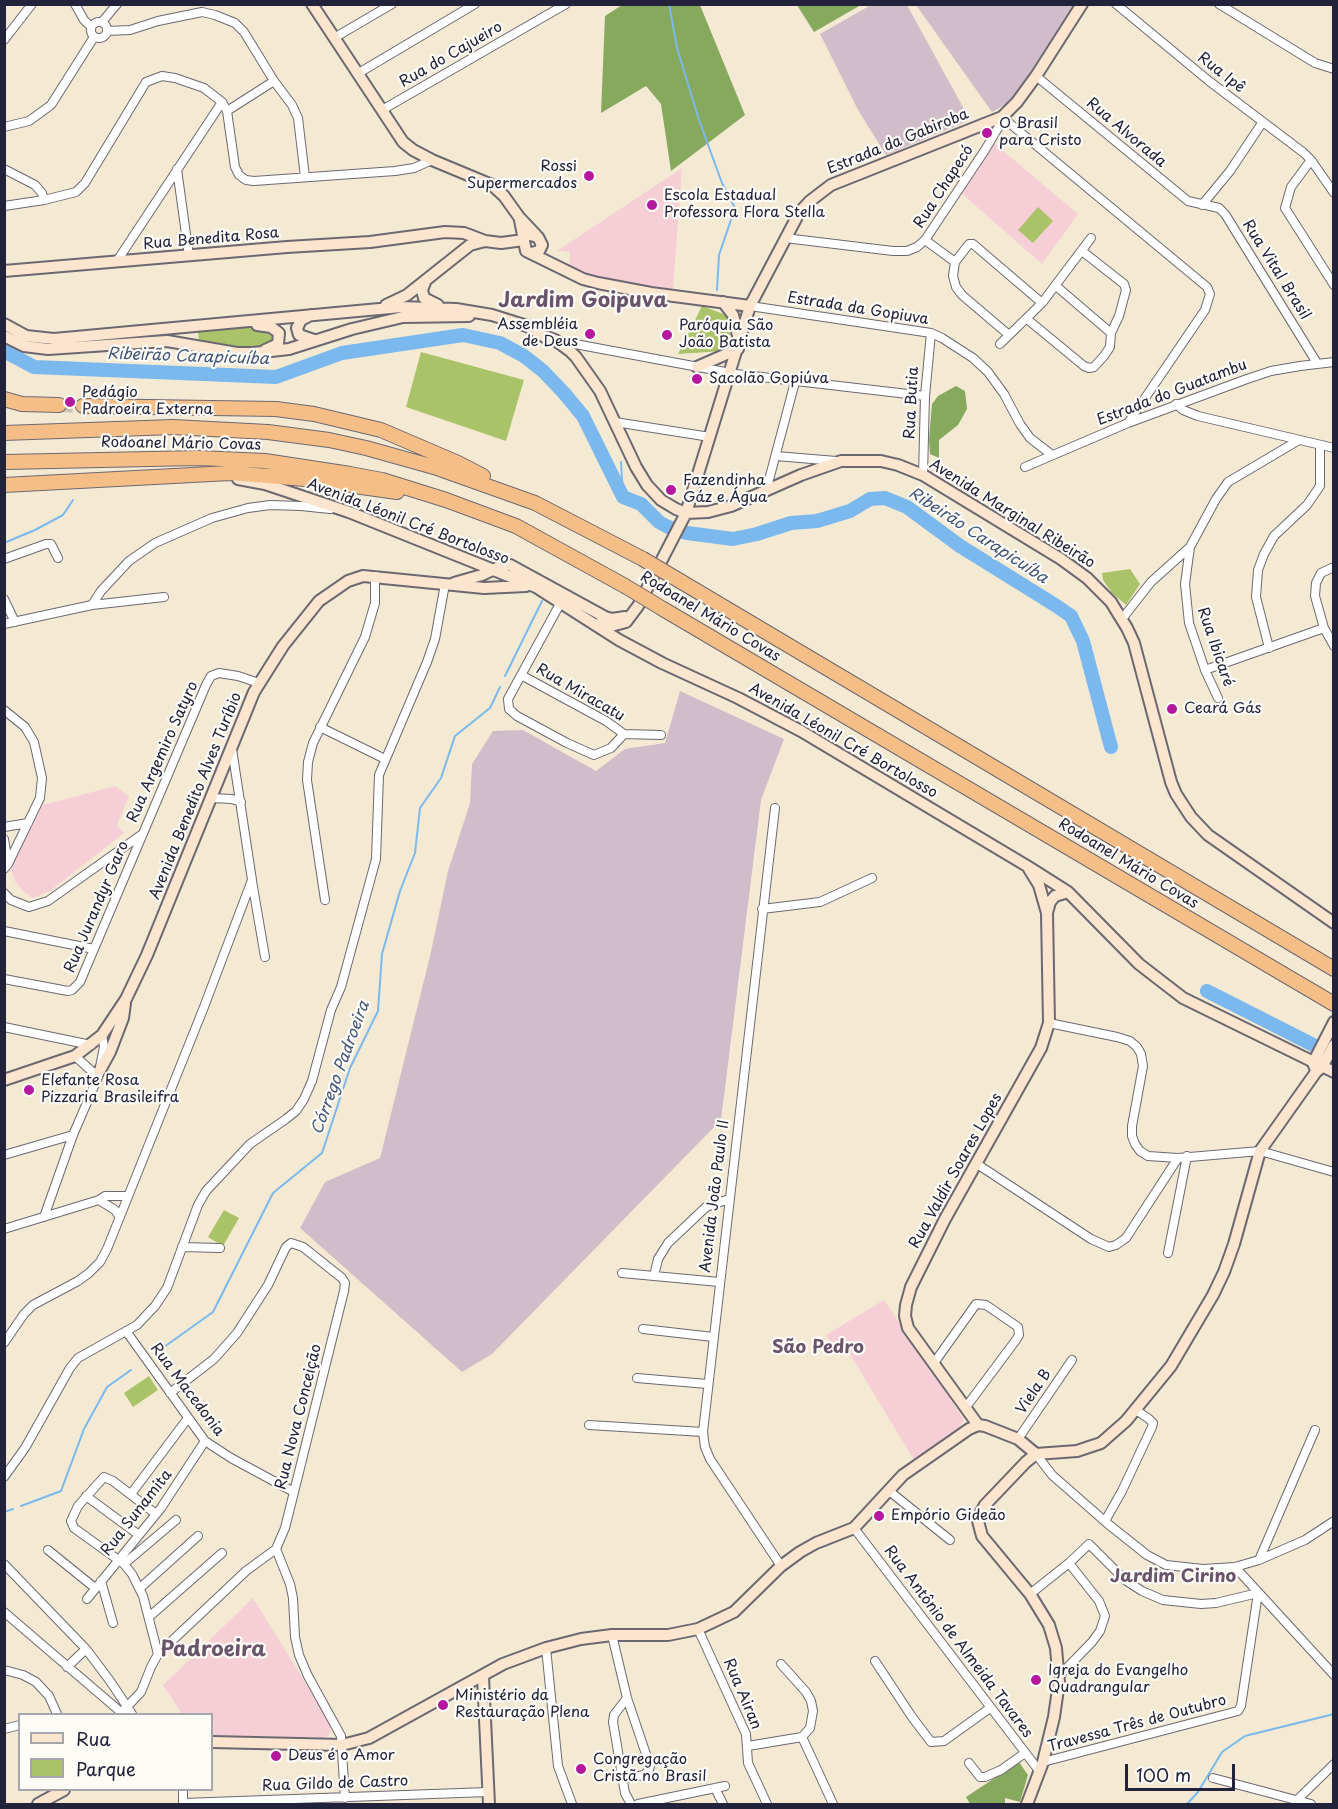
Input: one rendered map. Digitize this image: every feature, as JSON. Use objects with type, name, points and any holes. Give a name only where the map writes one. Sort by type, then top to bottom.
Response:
[{"type":"highway","points":[[4,399],[22,404],[59,405]]},
{"type":"highway","points":[[83,406],[276,409],[314,414],[381,430],[458,463],[535,503]]},
{"type":"highway","name":"Rodoanel Mário Covas","points":[[4,433],[173,427],[268,432],[366,448],[434,467],[535,503],[680,581],[1334,969]]},
{"type":"highway","name":"Rodoanel Mário Covas","points":[[4,462],[199,458],[265,461],[382,480],[446,500],[516,526],[625,586],[1332,1004]]},
{"type":"highway","points":[[7,485],[230,473],[305,478],[446,500]]},
{"type":"main road","points":[[312,4],[403,142],[432,160],[492,185],[504,196],[519,217],[530,243],[555,264],[577,276],[598,283],[750,306]]},
{"type":"main road","name":"Estrada da Gabiroba","points":[[591,622],[605,626],[621,625],[626,622],[638,606],[686,513],[750,306],[799,213],[831,185],[1002,117],[1017,102],[1036,76],[1082,4]]},
{"type":"main road","name":"Rua Benedita Rosa","points":[[4,271],[370,242],[457,232],[485,241],[530,243]]},
{"type":"main road","name":"Rua Benedita Rosa","points":[[419,235],[454,239],[462,250],[485,241]]},
{"type":"main road","points":[[368,311],[396,301],[462,250]]},
{"type":"main road","points":[[315,314],[301,320],[297,328],[299,335],[315,340],[328,332],[357,321],[384,316],[401,307],[426,280]]},
{"type":"main road","points":[[426,280],[422,290],[424,298],[433,304],[492,315],[527,326],[570,351],[600,391],[646,485],[661,500],[686,513]]},
{"type":"main road","points":[[698,367],[739,346],[733,315],[723,302]]},
{"type":"main road","points":[[4,324],[26,336],[54,339],[401,307],[456,309]]},
{"type":"main road","points":[[4,336],[24,346],[48,349],[167,341],[237,353],[253,353],[278,351],[403,317],[473,316],[517,323]]},
{"type":"main road","points":[[241,323],[271,327],[279,333],[276,346],[253,353]]},
{"type":"main road","name":"Avenida Marginal Ribeirão","points":[[686,513],[721,509],[810,471],[841,461],[881,461],[923,475],[1079,572],[1111,602],[1134,643],[1169,775],[1183,806],[1208,835],[1334,923]]},
{"type":"main road","name":"Avenida Léonil Cré Bortolosso","points":[[196,476],[265,484],[349,512],[536,587],[662,663],[738,698],[801,731],[1027,866],[1068,892],[1139,964],[1175,992],[1323,1057],[1334,1072]]},
{"type":"main road","points":[[502,587],[492,577],[495,570],[503,565],[516,567],[605,617],[612,619],[624,617],[638,606]]},
{"type":"main road","name":"Avenida Benedito Alves Turíbio","points":[[446,584],[495,570]]},
{"type":"main road","name":"Avenida Benedito Alves Turíbio","points":[[4,1080],[75,1056],[102,1035],[126,999],[147,955],[259,683],[283,646],[319,601],[355,578],[375,576],[484,588],[536,587]]},
{"type":"main road","name":"Rua Valdir Soares Lopes","points":[[978,1425],[908,1328],[905,1316],[911,1287],[945,1219],[1041,1048],[1049,1023],[1047,913],[1039,885],[1027,866]]},
{"type":"main road","points":[[1047,913],[1050,902],[1055,896],[1068,892]]},
{"type":"main road","points":[[99,1075],[123,1018],[126,999]]},
{"type":"main road","points":[[1027,1804],[1042,1767],[1054,1717],[1060,1675],[1049,1625],[1030,1594],[982,1536],[978,1521],[986,1505],[1036,1454],[1077,1451],[1092,1447],[1113,1433],[1136,1410],[1179,1355],[1220,1279],[1234,1244],[1260,1151],[1323,1057],[1334,1022]]},
{"type":"main road","points":[[213,1742],[342,1745],[369,1738],[503,1664],[546,1648],[581,1639],[612,1635],[668,1637],[699,1629],[734,1612],[781,1566],[800,1552],[854,1528],[903,1474],[969,1429],[978,1425],[985,1426],[1018,1439],[1036,1454]]},
{"type":"main road","points":[[483,1677],[489,1804]]},
{"type":"main road","points":[[38,1804],[62,1791]]},
{"type":"street","points":[[4,40],[32,4]]},
{"type":"street","points":[[75,4],[91,27],[94,37]]},
{"type":"street","points":[[91,27],[94,23],[102,22],[117,4]]},
{"type":"street","points":[[334,38],[392,4]]},
{"type":"street","points":[[357,74],[475,4]]},
{"type":"street","name":"Rua do Cajueiro","points":[[382,110],[566,4]]},
{"type":"street","name":"Rua Ipê","points":[[1116,4],[1262,123],[1294,145],[1311,160],[1334,193]]},
{"type":"street","points":[[1219,4],[1314,63],[1334,69]]},
{"type":"street","points":[[94,37],[102,38],[107,32],[130,30],[191,13],[202,12],[235,23],[244,32],[274,81],[292,105],[298,118],[305,177]]},
{"type":"street","points":[[102,22],[107,32]]},
{"type":"street","points":[[4,127],[29,121],[51,105],[94,37]]},
{"type":"street","points":[[4,206],[76,192],[85,183],[146,82],[162,76],[204,88],[222,102],[228,111],[235,167],[239,175],[246,180],[395,171],[414,168],[432,160]]},
{"type":"street","name":"Rua Alvorada","points":[[1036,76],[1171,188],[1188,201],[1202,205]]},
{"type":"street","points":[[228,111],[274,81]]},
{"type":"street","points":[[117,261],[222,102]]},
{"type":"street","points":[[1002,117],[1207,287],[1210,294],[1205,310],[1128,423]]},
{"type":"street","name":"Rua Chapecó","points":[[785,238],[893,251],[907,251],[917,247],[925,240],[985,150],[1002,117]]},
{"type":"street","points":[[1202,205],[1230,171],[1262,123]]},
{"type":"street","points":[[1311,160],[1291,186],[1285,208],[1334,285]]},
{"type":"street","points":[[4,169],[35,185],[42,193],[44,200]]},
{"type":"street","points":[[177,169],[189,256]]},
{"type":"street","name":"Rua Vital Brasil","points":[[1202,205],[1219,208],[1225,214],[1317,363]]},
{"type":"street","points":[[1000,344],[1042,303],[1091,238]]},
{"type":"street","points":[[925,240],[955,262]]},
{"type":"street","points":[[1009,335],[962,295],[956,286],[952,276],[955,262],[969,244],[973,244],[1042,303]]},
{"type":"street","points":[[1027,319],[1061,349],[1089,368],[1094,367],[1104,356],[1110,347],[1111,333],[1126,290],[1124,284],[1082,251]]},
{"type":"street","points":[[1056,286],[1111,333]]},
{"type":"street","name":"Estrada da Gopiuva","points":[[750,306],[930,333],[964,352],[988,372],[1030,438],[1052,455]]},
{"type":"street","name":"Rua Butia","points":[[923,475],[924,396],[930,333]]},
{"type":"street","points":[[550,338],[730,373],[924,396]]},
{"type":"street","points":[[577,358],[585,346]]},
{"type":"street","name":"Estrada do Guatambu","points":[[1025,467],[1176,404],[1271,371],[1334,362]]},
{"type":"street","points":[[766,491],[795,382]]},
{"type":"street","points":[[1176,404],[1189,414],[1334,448]]},
{"type":"street","points":[[615,422],[710,437]]},
{"type":"street","name":"Rua Ibicaré","points":[[1218,698],[1205,670],[1186,609],[1185,584],[1190,547],[1228,482],[1299,440]]},
{"type":"street","points":[[1269,648],[1256,597],[1258,570],[1274,536],[1307,505],[1320,486],[1320,445]]},
{"type":"street","points":[[776,456],[841,461]]},
{"type":"street","points":[[92,605],[111,579],[129,561],[154,543],[212,518],[248,508],[270,505],[349,512]]},
{"type":"street","points":[[4,559],[46,544],[51,544],[58,558]]},
{"type":"street","points":[[1122,619],[1150,582],[1190,547]]},
{"type":"street","points":[[1334,567],[1321,573],[1316,583],[1315,596],[1324,628],[1334,646]]},
{"type":"street","points":[[325,900],[307,780],[308,762],[320,728],[365,637],[375,603],[375,576]]},
{"type":"street","points":[[4,1477],[25,1448],[70,1368],[86,1352],[137,1325],[155,1306],[166,1288],[206,1191],[250,1144],[296,1111],[304,1099],[312,1081],[332,1010],[341,987],[376,859],[378,781],[435,639],[446,584]]},
{"type":"street","points":[[4,624],[92,605],[164,597]]},
{"type":"street","points":[[4,599],[15,622]]},
{"type":"street","points":[[561,602],[507,703],[509,709],[517,716],[576,748],[594,755],[611,747],[624,734]]},
{"type":"street","points":[[1205,670],[1324,628]]},
{"type":"street","name":"Rua Argemiro Satyro","points":[[4,893],[10,900],[29,907],[48,902],[142,834],[211,676],[226,673],[259,683]]},
{"type":"street","name":"Rua Miracatu","points":[[521,675],[606,721],[624,734],[661,735]]},
{"type":"street","points":[[4,710],[26,727],[39,756],[42,789],[40,798],[6,866]]},
{"type":"street","points":[[320,728],[385,759]]},
{"type":"street","points":[[231,747],[264,957]]},
{"type":"street","points":[[211,798],[225,798],[241,802]]},
{"type":"street","name":"Avenida João Paulo II","points":[[775,808],[703,1432],[705,1447],[710,1459],[781,1566]]},
{"type":"street","points":[[4,827],[28,823]]},
{"type":"street","name":"Rua Jurandyr Garo","points":[[4,979],[68,991],[80,982],[142,834]]},
{"type":"street","points":[[4,839],[6,866]]},
{"type":"street","points":[[762,909],[820,902],[872,878]]},
{"type":"street","points":[[4,1343],[33,1305],[89,1274],[100,1262],[204,1007],[252,880]]},
{"type":"street","points":[[4,931],[94,949]]},
{"type":"street","points":[[1049,1023],[1117,1037],[1130,1041],[1137,1047],[1142,1054],[1143,1066],[1132,1126],[1135,1144],[1148,1156],[1178,1158],[1260,1151],[1334,1172]]},
{"type":"street","points":[[4,1027],[91,1045]]},
{"type":"street","points":[[44,1217],[73,1135],[99,1075],[104,1047],[102,1035]]},
{"type":"street","points":[[75,1056],[99,1075]]},
{"type":"street","points":[[4,1155],[73,1135]]},
{"type":"street","points":[[1168,1253],[1187,1156]]},
{"type":"street","points":[[977,1164],[1091,1239],[1109,1247],[1126,1238],[1178,1158]]},
{"type":"street","points":[[4,1229],[111,1195],[127,1196]]},
{"type":"street","points":[[654,1276],[661,1251],[668,1243],[706,1207],[729,1198]]},
{"type":"street","points":[[99,1200],[115,1209],[119,1216]]},
{"type":"street","name":"Rua Nova Conceição","points":[[170,1393],[214,1359],[237,1333],[268,1285],[286,1247],[291,1244],[303,1247],[342,1278],[345,1283],[344,1291],[285,1528],[276,1549]]},
{"type":"street","points":[[182,1247],[220,1248]]},
{"type":"street","points":[[622,1272],[719,1282]]},
{"type":"street","points":[[934,1363],[973,1306],[979,1303],[1016,1324],[1019,1335],[990,1378],[966,1407]]},
{"type":"street","points":[[643,1329],[713,1336]]},
{"type":"street","name":"Rua Macedonia","points":[[126,1332],[205,1442],[294,1492]]},
{"type":"street","name":"Viela B","points":[[1018,1439],[1072,1360]]},
{"type":"street","points":[[638,1378],[707,1384]]},
{"type":"street","points":[[1105,1521],[1152,1427],[1151,1420],[1136,1410]]},
{"type":"street","points":[[131,1494],[188,1418]]},
{"type":"street","points":[[589,1425],[703,1432]]},
{"type":"street","points":[[1259,1560],[1315,1430]]},
{"type":"street","name":"Rua Sunamita","points":[[87,1599],[121,1562],[205,1442]]},
{"type":"street","points":[[1036,1454],[1052,1475],[1105,1521],[1147,1555],[1166,1565],[1203,1569],[1235,1567],[1259,1560],[1305,1540],[1334,1521]]},
{"type":"street","points":[[156,1514],[108,1477],[104,1477],[86,1496],[72,1516],[71,1524],[121,1562],[140,1588],[158,1654]]},
{"type":"street","points":[[888,1490],[950,1540]]},
{"type":"street","points":[[86,1496],[139,1535]]},
{"type":"street","points":[[121,1562],[176,1520]]},
{"type":"street","name":"Rua Antônio de Almeida Tavares","points":[[854,1528],[1025,1753],[1042,1767]]},
{"type":"street","points":[[140,1588],[198,1536]]},
{"type":"street","points":[[1030,1594],[1089,1544],[1125,1580],[1142,1592],[1162,1600],[1216,1603],[1258,1593]]},
{"type":"street","points":[[125,1713],[141,1692],[158,1654],[246,1571],[276,1549],[290,1584],[299,1655],[308,1677],[338,1727],[342,1745],[345,1798]]},
{"type":"street","points":[[48,1551],[98,1585],[113,1623]]},
{"type":"street","points":[[149,1617],[222,1553]]},
{"type":"street","points":[[1060,1675],[1092,1642],[1100,1631],[1105,1616],[1099,1601],[1069,1563]]},
{"type":"street","points":[[4,1564],[86,1649],[117,1692],[125,1713]]},
{"type":"street","points":[[1235,1567],[1334,1675]]},
{"type":"street","name":"Travessa Três de Outubro","points":[[1042,1767],[1238,1711],[1241,1706],[1258,1593]]},
{"type":"street","points":[[4,1612],[67,1667],[125,1713]]},
{"type":"street","name":"Rua Airan","points":[[699,1629],[746,1734],[748,1762],[767,1804]]},
{"type":"street","points":[[612,1635],[627,1698],[650,1766],[644,1775],[622,1779]]},
{"type":"street","points":[[546,1648],[558,1766],[572,1804]]},
{"type":"street","points":[[67,1667],[86,1649]]},
{"type":"street","points":[[875,1661],[931,1742],[944,1741],[990,1708]]},
{"type":"street","points":[[747,1746],[802,1737],[810,1728],[813,1720],[811,1701],[781,1664]]},
{"type":"street","points":[[4,1670],[23,1675],[36,1682],[50,1696],[57,1713]]},
{"type":"street","points":[[107,1700],[117,1692]]},
{"type":"street","points":[[627,1698],[614,1715],[613,1722],[625,1793],[631,1804]]},
{"type":"street","points":[[802,1737],[833,1804]]},
{"type":"street","points":[[969,1763],[980,1777],[985,1778],[1025,1753]]},
{"type":"street","points":[[1298,1800],[1334,1764]]},
{"type":"street","points":[[1213,1778],[1311,1804]]},
{"type":"street","points":[[638,1804],[674,1801],[725,1786]]},
{"type":"street","points":[[715,1788],[723,1804]]},
{"type":"street","name":"Rua Gildo de Castro","points":[[183,1804],[488,1792]]},
{"type":"shaded area","points":[[871,5],[907,5],[970,120],[886,155],[858,110],[820,34]]},
{"type":"shaded area","points":[[916,5],[1075,5],[1010,102],[992,112]]},
{"type":"shaded area","points":[[994,143],[1078,214],[1042,264],[961,193]]},
{"type":"shaded area","name":"Escola Estadual Professora Flora Stella","points":[[682,168],[673,289],[593,278],[569,266],[570,252],[557,251]]},
{"type":"shaded area","points":[[680,691],[784,739],[761,800],[721,1120],[492,1354],[462,1372],[300,1228],[325,1182],[380,1158],[431,952],[448,871],[470,803],[472,764],[493,731],[523,730],[596,771],[625,749],[665,743]]},
{"type":"shaded area","points":[[115,786],[129,796],[117,825],[124,833],[50,891],[33,898],[24,892],[15,881],[11,868],[43,805]]},
{"type":"shaded area","points":[[884,1300],[963,1418],[959,1429],[914,1460],[845,1346],[831,1344],[826,1335]]},
{"type":"shaded area","points":[[253,1598],[331,1724],[330,1732],[326,1738],[213,1736],[213,1713],[181,1713],[163,1685]]},
{"type":"green space","points":[[622,5],[700,5],[745,115],[671,171],[661,104],[646,86],[601,113],[605,16]]},
{"type":"green space","points":[[797,5],[861,5],[814,32]]},
{"type":"green space","points":[[1038,207],[1053,221],[1033,243],[1018,230]]},
{"type":"green space","points":[[702,306],[729,316],[732,325],[731,332],[723,351],[678,354]]},
{"type":"green space","points":[[234,328],[273,332],[275,338],[273,342],[259,348],[199,340],[198,332]]},
{"type":"green space","points":[[421,352],[524,380],[506,441],[406,407]]},
{"type":"green space","points":[[956,386],[965,391],[967,409],[958,425],[939,440],[939,458],[930,454],[932,404],[938,396]]},
{"type":"green space","points":[[1130,569],[1140,584],[1126,605],[1112,593],[1103,580],[1102,573]]},
{"type":"green space","points":[[224,1210],[239,1218],[223,1246],[208,1237]]},
{"type":"green space","points":[[149,1376],[158,1390],[133,1407],[124,1393]]},
{"type":"green space","points":[[1019,1762],[1028,1775],[1020,1802],[1005,1798],[1005,1804],[970,1804],[966,1797]]},
{"type":"waterway","points":[[669,4],[677,48],[699,120],[722,183],[735,208],[719,255],[717,290]]},
{"type":"waterway","name":"Ribeirão Carapicuíba","points":[[4,351],[34,367],[276,377],[342,353],[463,335],[500,343],[524,356],[543,371],[564,393],[583,416],[623,497],[641,504],[659,522],[668,527],[687,533],[733,539],[791,523],[817,521],[850,511],[870,499],[885,498],[907,507],[960,546],[1071,616],[1083,641],[1111,747]]},
{"type":"waterway","points":[[621,462],[623,497]]},
{"type":"waterway","points":[[4,543],[63,515],[73,500]]},
{"type":"waterway","name":"Córrego Padroeira","points":[[505,676],[542,601]]},
{"type":"waterway","name":"Córrego Padroeira","points":[[157,1352],[213,1312],[273,1193],[322,1153],[350,1068],[378,1011],[382,954],[400,891],[415,853],[420,808],[441,778],[455,736],[490,708],[500,687]]},
{"type":"waterway","name":"Ribeirão Carapicuíba","points":[[1207,991],[1331,1054]]},
{"type":"waterway","name":"Córrego Padroeira","points":[[21,1506],[61,1491],[84,1429],[107,1387],[131,1370]]},
{"type":"waterway","name":"Córrego Padroeira","points":[[4,1512],[13,1509]]},
{"type":"waterway","points":[[1187,1804],[1198,1792],[1222,1752],[1245,1736],[1334,1714]]},
{"type":"tunnel","points":[[59,405],[83,406]]},
{"type":"place","name":"O Brasil para Cristo","points":[[987,133]]},
{"type":"place","name":"Rossi Supermercados","points":[[589,176]]},
{"type":"place","name":"Escola Estadual Professora Flora Stella","points":[[652,205]]},
{"type":"place","name":"Assembléia de Deus","points":[[590,334]]},
{"type":"place","name":"Paróquia São João Batista","points":[[667,335]]},
{"type":"place","name":"Sacolão Gopiúva","points":[[697,379]]},
{"type":"place","name":"Pedágio Padroeira Externa","points":[[70,402]]},
{"type":"place","name":"Fazendinha Gáz e Água","points":[[671,490]]},
{"type":"place","name":"Ceará Gás","points":[[1172,709]]},
{"type":"place","name":"Elefante Rosa Pizzaria Brasileifra","points":[[29,1090]]},
{"type":"place","name":"Empório Gideão","points":[[879,1516]]},
{"type":"place","name":"Igreja do Evangelho Quadrangular","points":[[1036,1680]]},
{"type":"place","name":"Ministério da Restauração Plena","points":[[443,1705]]},
{"type":"place","name":"Deus é o Amor","points":[[276,1756]]},
{"type":"place","name":"Congregação Cristã no Brasil","points":[[581,1769]]},
{"type":"district","name":"Jardim Goipuva","points":[[583,301]]},
{"type":"district","name":"São Pedro","points":[[818,1348]]},
{"type":"district","name":"Jardim Cirino","points":[[1173,1577]]},
{"type":"district","name":"Padroeira","points":[[213,1650]]}]
